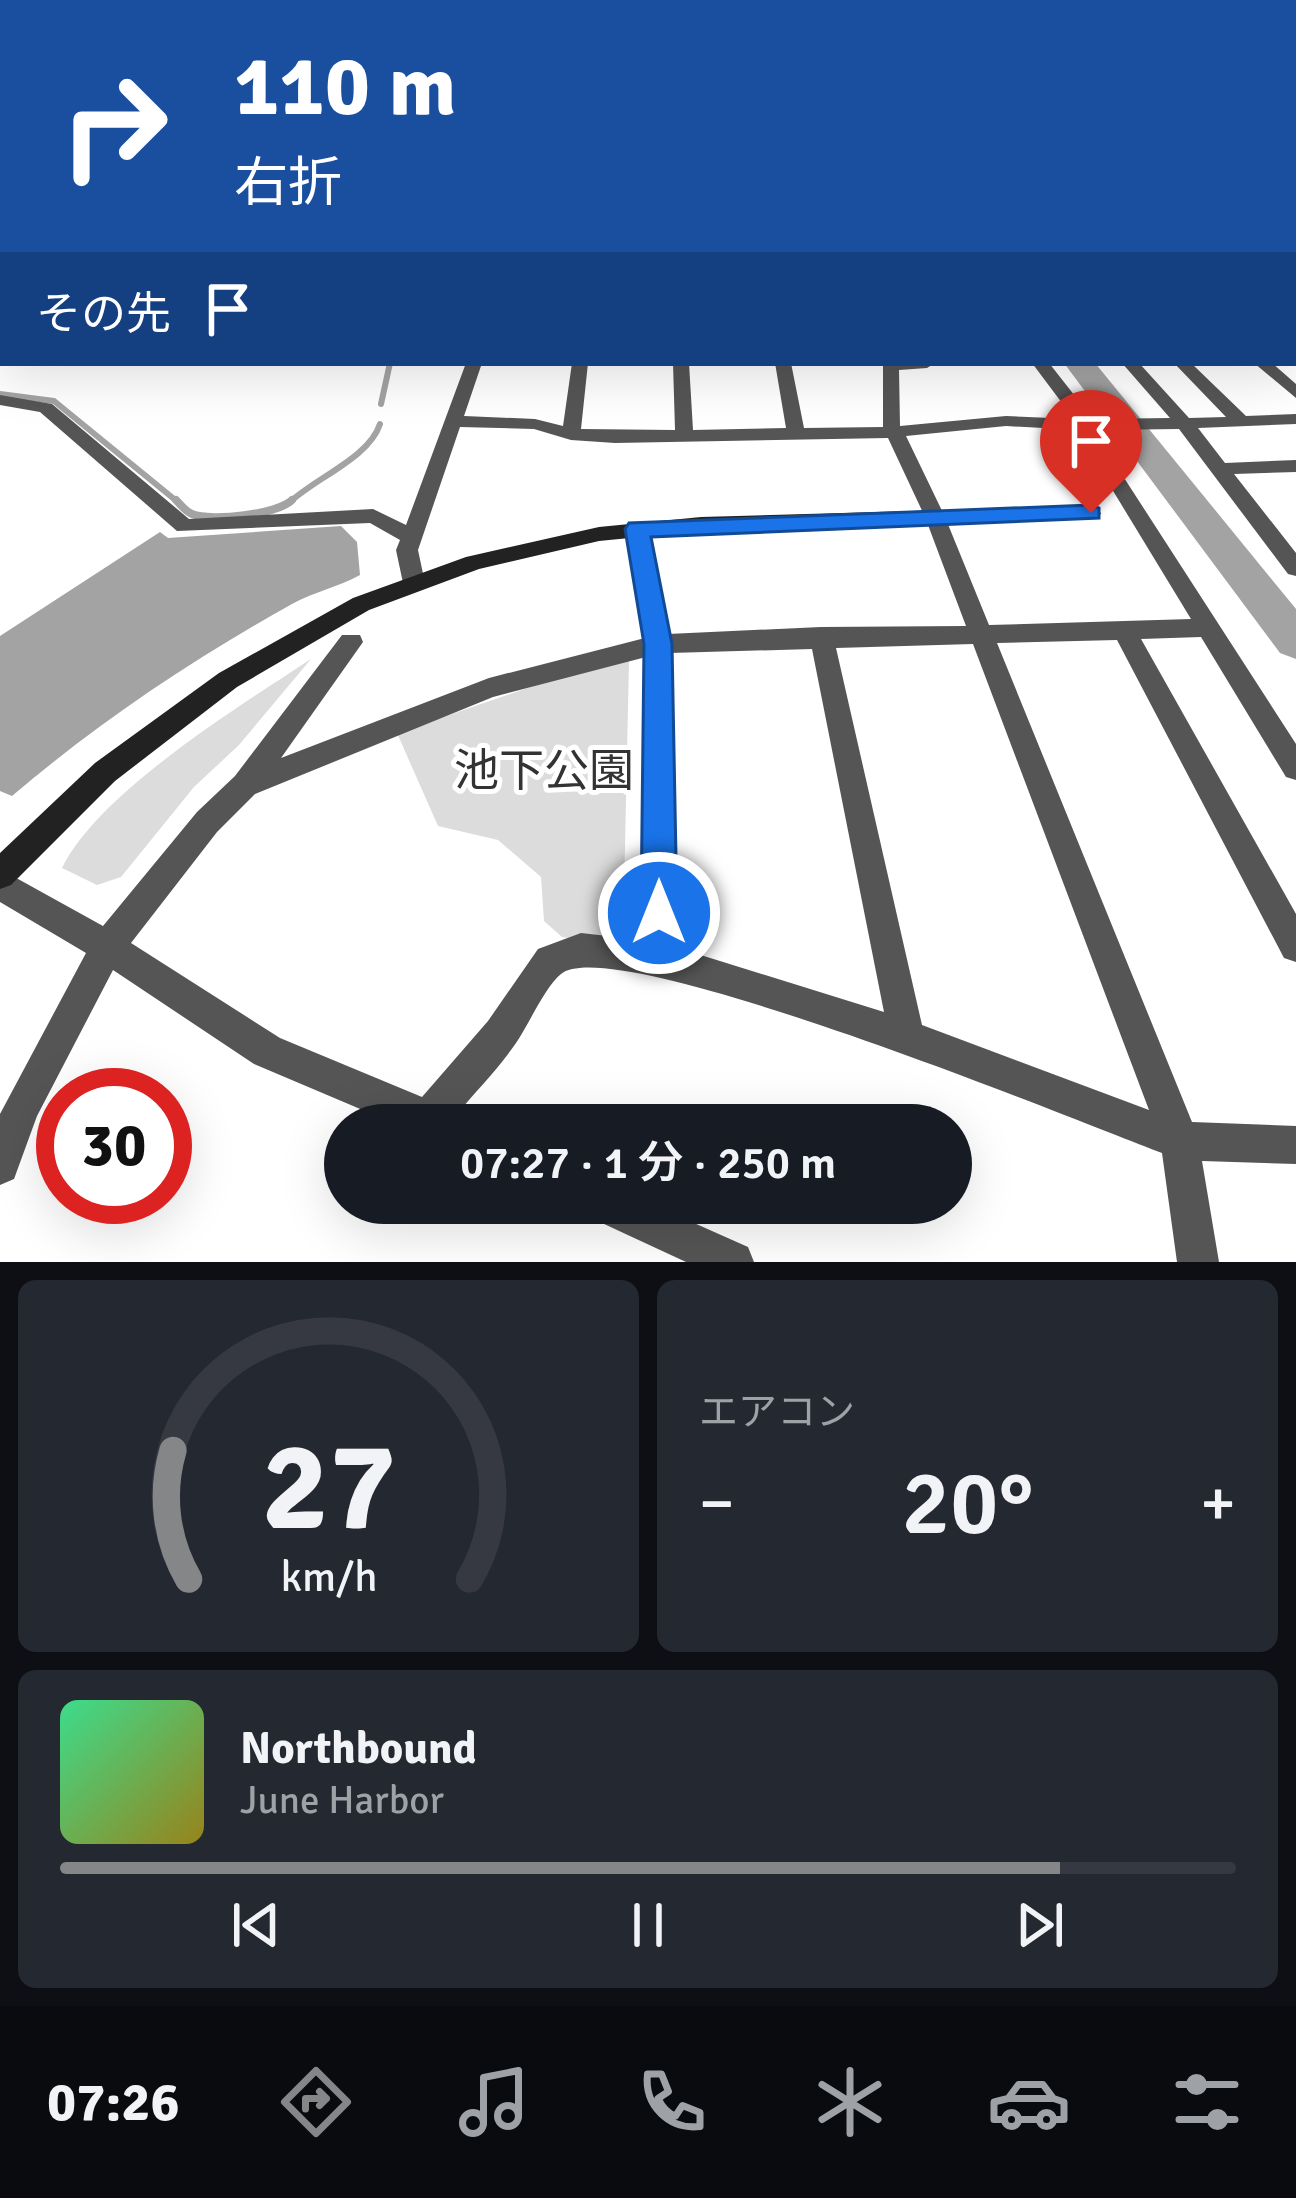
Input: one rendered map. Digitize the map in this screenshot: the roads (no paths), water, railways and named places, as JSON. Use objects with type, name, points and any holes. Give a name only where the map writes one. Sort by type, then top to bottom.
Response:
[{"type":"street","points":[[414,583],[407,550],[473,366]]},
{"type":"street","points":[[571,434],[580,366]]},
{"type":"street","points":[[681,366],[684,437]]},
{"type":"street","points":[[784,366],[796,434]]},
{"type":"street","points":[[891,366],[893,432],[935,517],[1180,1141],[1198,1262]]},
{"type":"street","points":[[1042,366],[1090,425],[1099,453],[1296,768]]},
{"type":"street","points":[[1132,366],[1292,558]]},
{"type":"street","points":[[1185,366],[1241,422]]},
{"type":"street","points":[[1265,366],[1296,393]]},
{"type":"street","points":[[0,400],[46,408],[184,526],[373,516],[411,537]]},
{"type":"street","points":[[453,421],[535,424],[571,434],[684,437],[893,432],[1006,421],[1090,425],[1296,419]]},
{"type":"street","points":[[1219,469],[1296,466]]},
{"type":"street","points":[[0,874],[105,772],[187,706],[361,604],[414,583],[513,551],[637,529],[1091,513]]},
{"type":"street","points":[[637,529],[658,644],[659,958]]},
{"type":"street","points":[[244,785],[490,688],[658,644],[1205,628]]},
{"type":"street","points":[[1124,630],[1296,946]]},
{"type":"street","points":[[821,636],[907,1037]]},
{"type":"street","points":[[0,1165],[21,1108],[107,947],[207,822],[244,785],[352,642]]},
{"type":"street","points":[[0,884],[267,1051],[393,1104]]},
{"type":"street","points":[[449,1104],[550,961],[581,950],[659,958],[907,1037],[1180,1141],[1296,1144]]},
{"type":"street","points":[[650,1224],[734,1262]]},
{"type":"waterway","points":[[381,404],[389,366]]},
{"type":"waterway","points":[[1081,366],[1296,641]]},
{"type":"waterway","points":[[0,394],[54,401],[178,502]]},
{"type":"waterway","points":[[289,503],[365,447],[380,424]]},
{"type":"waterway","points":[[178,502],[192,514],[229,517],[259,513],[292,500]]},
{"type":"park label","name":"池下公園","points":[[544,770]]}]
